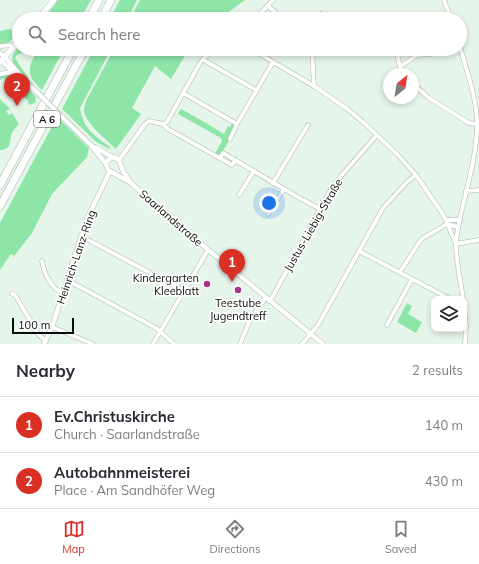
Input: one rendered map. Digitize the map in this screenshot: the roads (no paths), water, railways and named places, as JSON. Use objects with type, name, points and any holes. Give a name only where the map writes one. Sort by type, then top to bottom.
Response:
[{"type":"highway","points":[[93,12],[100,0]]},
{"type":"highway","points":[[105,12],[111,0]]},
{"type":"highway","name":"A 6","points":[[0,185],[69,56]]},
{"type":"highway","name":"A 6","points":[[0,206],[81,56]]},
{"type":"main road","points":[[44,12],[54,0]]},
{"type":"main road","points":[[1,59],[12,48]]},
{"type":"street","points":[[262,12],[273,0]]},
{"type":"street","points":[[444,0],[448,12]]},
{"type":"street","points":[[268,6],[275,12]]},
{"type":"street","points":[[0,46],[12,44]]},
{"type":"street","points":[[163,124],[167,122],[183,92],[203,59],[207,56]]},
{"type":"street","points":[[262,56],[314,86],[351,111],[397,154],[416,175],[435,202],[447,222],[456,244]]},
{"type":"street","points":[[312,56],[314,86]]},
{"type":"street","points":[[398,56],[400,67],[416,56]]},
{"type":"street","points":[[462,56],[475,102],[477,124],[477,146],[458,227],[456,244],[463,296]]},
{"type":"street","points":[[1,59],[13,72],[24,80]]},
{"type":"street","points":[[1,59],[91,145],[106,164],[107,168],[112,171],[118,170],[120,163],[145,124],[149,121],[163,124],[168,129],[220,158],[223,153],[320,209]]},
{"type":"street","points":[[203,59],[256,90]]},
{"type":"street","points":[[230,139],[237,124],[273,62]]},
{"type":"street","points":[[0,74],[13,72]]},
{"type":"street","points":[[419,89],[429,98],[470,123],[477,124]]},
{"type":"street","points":[[183,92],[237,124]]},
{"type":"street","points":[[273,183],[308,125]]},
{"type":"street","name":"Justus-Liebig-Straße","points":[[240,344],[250,320],[277,289],[331,189],[377,135]]},
{"type":"street","points":[[91,145],[120,163]]},
{"type":"street","points":[[106,164],[112,157]]},
{"type":"street","name":"Saarlandstraße","points":[[120,163],[131,183]]},
{"type":"street","name":"Saarlandstraße","points":[[112,171],[131,183],[166,216],[323,344]]},
{"type":"street","name":"Heinrich-Lanz-Ring","points":[[45,343],[52,327],[81,236],[91,211],[112,171]]},
{"type":"street","points":[[240,195],[254,172]]},
{"type":"street","points":[[302,344],[321,319],[383,208],[406,182],[416,175]]},
{"type":"street","points":[[268,214],[284,189]]},
{"type":"street","points":[[466,191],[479,190]]},
{"type":"street","points":[[400,272],[420,241],[447,222],[460,220]]},
{"type":"street","points":[[447,222],[458,227]]},
{"type":"street","points":[[81,236],[184,291]]},
{"type":"street","points":[[456,244],[479,240]]},
{"type":"street","points":[[153,344],[208,250]]},
{"type":"street","points":[[359,251],[444,296]]},
{"type":"street","points":[[42,261],[44,271],[55,289],[58,292],[63,293]]},
{"type":"street","points":[[388,325],[412,279]]},
{"type":"street","points":[[67,280],[156,328],[174,344]]},
{"type":"street","points":[[12,294],[15,296],[45,343]]},
{"type":"street","points":[[52,327],[93,344]]},
{"type":"street","points":[[465,344],[466,332]]},
{"type":"place","name":"Autobahnmeisterei","points":[[17,106]]},
{"type":"place","name":"Ev.Christuskirche","points":[[232,282]]},
{"type":"place","name":"Kindergarten Kleeblatt","points":[[207,284]]},
{"type":"place","name":"Teestube Jugendtreff","points":[[238,290]]}]
